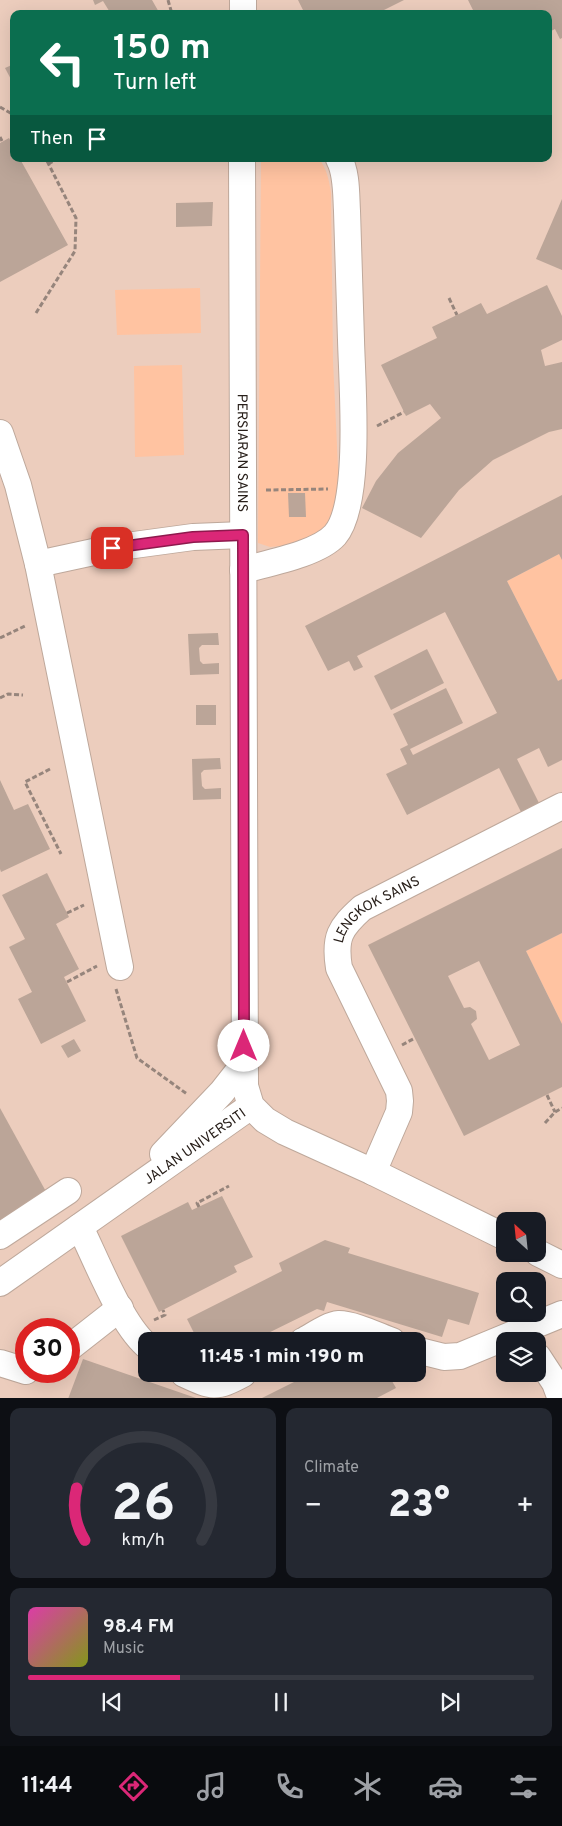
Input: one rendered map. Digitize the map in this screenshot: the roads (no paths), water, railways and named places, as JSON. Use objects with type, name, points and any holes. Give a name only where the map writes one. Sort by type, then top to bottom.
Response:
[{"type":"street","name":"PERSIARAN SAINS","points":[[242,162],[244,1064],[246,1086],[251,1106]]},
{"type":"street","points":[[38,564],[112,548],[193,537],[243,552],[286,557],[304,553],[321,546],[334,535],[344,520],[348,506],[354,450],[347,204],[341,162]]},
{"type":"street","points":[[0,432],[18,485],[38,564],[120,967]]},
{"type":"street","name":"LENGKOK SAINS","points":[[373,1172],[399,1112],[399,1091],[339,968],[336,952],[338,937],[347,921],[362,908],[562,806]]},
{"type":"street","points":[[144,1181],[168,1148],[222,1092],[244,1064]]},
{"type":"street","name":"JALAN UNIVERSITI","points":[[3,1277],[80,1227],[251,1106],[265,1120],[286,1132],[373,1172],[496,1233]]},
{"type":"street","points":[[0,1236],[68,1191]]},
{"type":"street","points":[[80,1227],[120,1308],[138,1336]]},
{"type":"street","points":[[546,1257],[562,1265]]},
{"type":"street","points":[[80,1339],[120,1308]]},
{"type":"street","points":[[531,1332],[562,1314]]},
{"type":"street","points":[[320,1332],[338,1324],[366,1332]]},
{"type":"street","points":[[426,1352],[444,1357],[460,1356],[496,1345]]},
{"type":"street","points":[[0,1363],[15,1367]]},
{"type":"street","points":[[546,1369],[555,1383],[561,1398]]},
{"type":"street","points":[[201,1382],[217,1386],[228,1382]]}]
